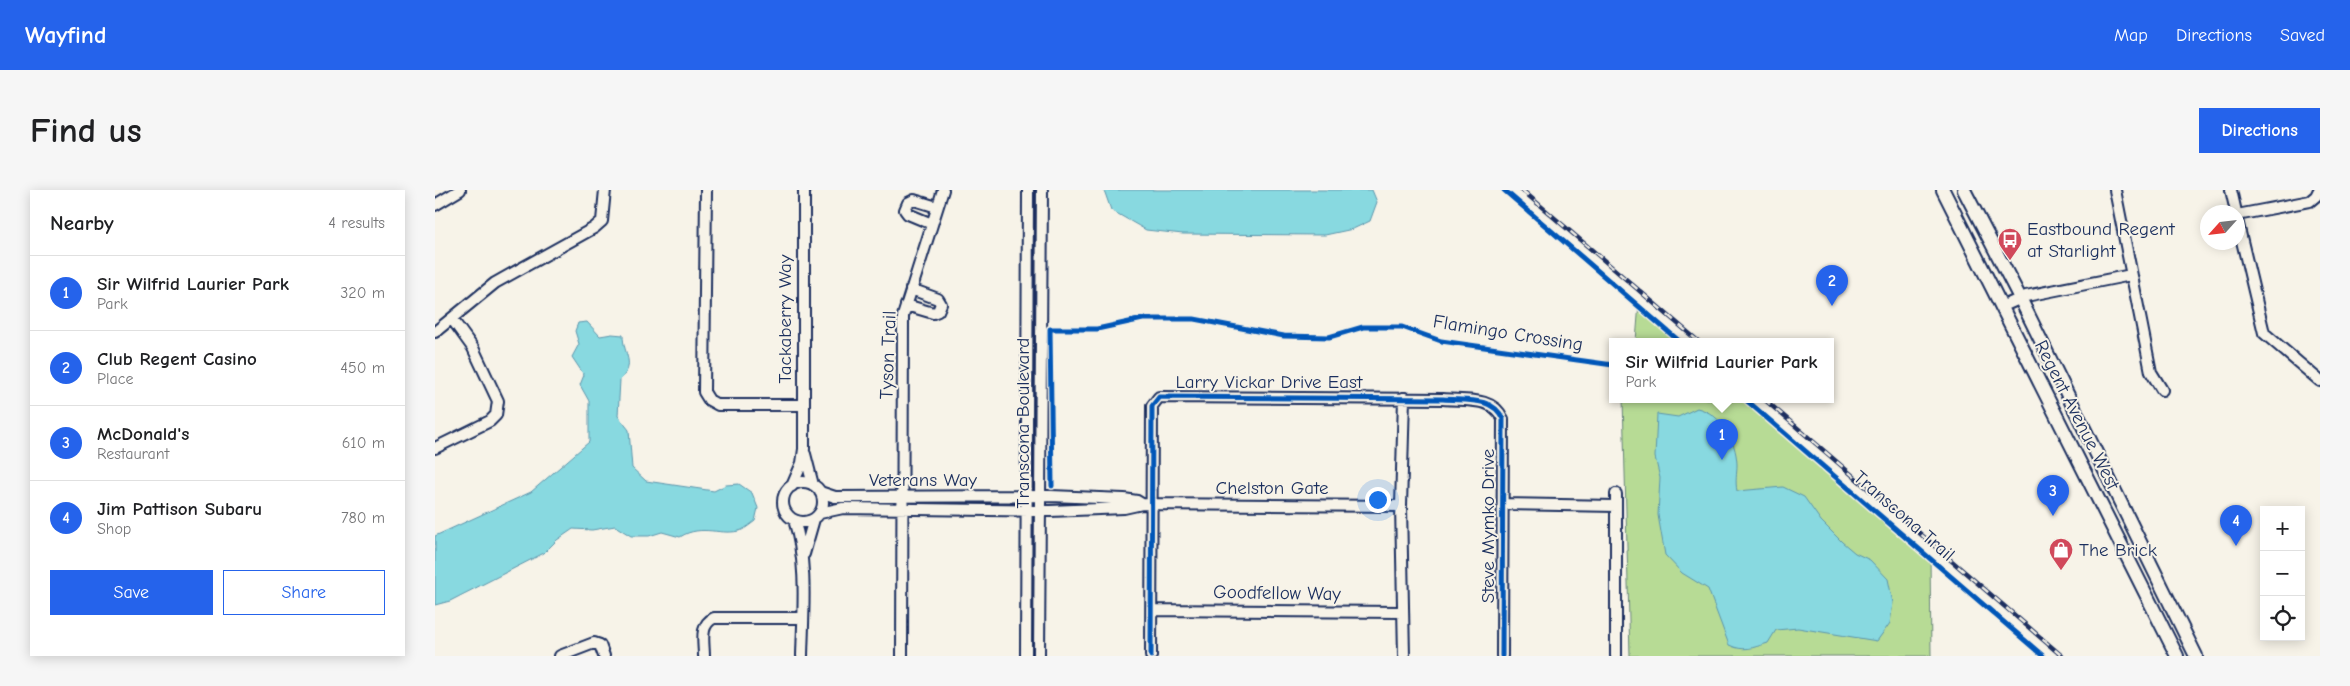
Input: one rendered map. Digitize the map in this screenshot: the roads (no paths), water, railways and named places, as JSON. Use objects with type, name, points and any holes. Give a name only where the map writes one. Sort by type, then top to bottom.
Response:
[{"type":"main road","name":"Regent Avenue West","points":[[1943,190],[2177,656]]},
{"type":"main road","name":"Regent Avenue West","points":[[1964,190],[2020,298],[2196,656]]},
{"type":"main road","points":[[2074,450],[2098,458]]},
{"type":"main road","points":[[2164,630],[2179,622]]},
{"type":"street","points":[[435,205],[460,190]]},
{"type":"street","points":[[435,332],[495,283],[594,228],[602,221],[605,190]]},
{"type":"street","points":[[705,190],[704,392],[709,400],[718,405],[802,405]]},
{"type":"street","name":"Tackaberry Way","points":[[804,190],[802,405],[804,448]]},
{"type":"street","name":"Tyson Trail","points":[[902,656],[904,503],[903,316],[943,190]]},
{"type":"street","name":"Transcona Boulevard","points":[[1026,656],[1028,190]]},
{"type":"street","name":"Transcona Boulevard","points":[[1039,656],[1042,190]]},
{"type":"street","points":[[2115,190],[2151,372],[2162,390]]},
{"type":"street","points":[[2231,190],[2235,205]]},
{"type":"street","points":[[2245,213],[2310,201],[2317,196],[2319,190]]},
{"type":"street","points":[[932,224],[908,214],[905,210],[907,203],[914,200],[937,208]]},
{"type":"street","points":[[2244,250],[2263,333],[2320,381]]},
{"type":"street","points":[[2001,307],[2020,298],[2131,275]]},
{"type":"street","points":[[906,305],[933,313],[938,311],[941,304],[938,299],[911,289]]},
{"type":"street","points":[[435,448],[490,420],[496,415],[498,401],[473,348],[452,319]]},
{"type":"street","name":"Larry Vickar Drive East","points":[[1147,504],[1152,406],[1159,397],[1404,398],[1489,403]]},
{"type":"street","points":[[1404,398],[1401,506],[1404,656]]},
{"type":"street","name":"Steve Mymko Drive","points":[[1489,403],[1499,409],[1503,419],[1502,656]]},
{"type":"street","points":[[802,656],[803,618],[800,540],[794,520],[787,513],[783,504],[785,494],[792,486],[799,470],[804,448]]},
{"type":"street","points":[[802,562],[823,502],[804,448]]},
{"type":"street","points":[[792,486],[802,482],[817,489]]},
{"type":"street","name":"Veterans Way","points":[[817,489],[835,498],[1027,511]]},
{"type":"street","points":[[1616,494],[1616,656]]},
{"type":"street","name":"Chelston Gate","points":[[1027,496],[1124,499],[1137,500],[1147,504]]},
{"type":"street","name":"Veterans Way","points":[[817,516],[843,508],[1027,496]]},
{"type":"street","points":[[1147,504],[1152,610],[1151,656]]},
{"type":"street","name":"Chelston Gate","points":[[1027,511],[1124,508],[1147,504],[1401,506]]},
{"type":"street","points":[[1503,504],[1616,506]]},
{"type":"street","points":[[794,520],[804,522],[817,516]]},
{"type":"street","name":"Goodfellow Way","points":[[1152,610],[1402,612]]},
{"type":"street","points":[[704,656],[704,628],[707,622],[714,618],[803,618]]},
{"type":"street","points":[[560,656],[594,643],[600,645],[604,656]]},
{"type":"water","points":[[1104,190],[1372,190],[1377,202],[1370,221],[1353,229],[1325,235],[1183,234],[1146,230],[1111,210]]},
{"type":"water","points":[[587,322],[600,336],[623,335],[628,369],[620,380],[618,416],[629,430],[632,468],[646,481],[714,491],[726,485],[739,484],[752,493],[758,508],[755,521],[742,530],[734,532],[704,530],[688,533],[680,537],[662,532],[649,536],[631,536],[615,526],[592,530],[573,529],[557,540],[544,553],[450,601],[435,605],[435,536],[531,492],[589,442],[589,401],[580,385],[584,375],[572,357],[579,344],[575,331],[578,323]]},
{"type":"water","points":[[1697,408],[1714,416],[1726,429],[1730,437],[1736,455],[1737,491],[1783,487],[1804,497],[1821,521],[1842,542],[1855,553],[1870,560],[1888,579],[1893,603],[1890,623],[1877,641],[1798,628],[1776,630],[1768,643],[1753,648],[1744,649],[1729,645],[1708,589],[1682,573],[1665,555],[1658,515],[1660,478],[1655,457],[1657,414],[1678,417]]},
{"type":"railway","points":[[1522,190],[1695,338]]},
{"type":"railway","points":[[1769,403],[2062,656]]},
{"type":"place","name":"Eastbound Regent at Starlight","points":[[2010,261]]},
{"type":"place","name":"Club Regent Casino","points":[[1832,306]]},
{"type":"place","name":"Sir Wilfrid Laurier Park","points":[[1722,460]]},
{"type":"place","name":"McDonald's","points":[[2053,516]]},
{"type":"place","name":"Jim Pattison Subaru","points":[[2236,546]]},
{"type":"place","name":"The Brick","points":[[2061,571]]}]
